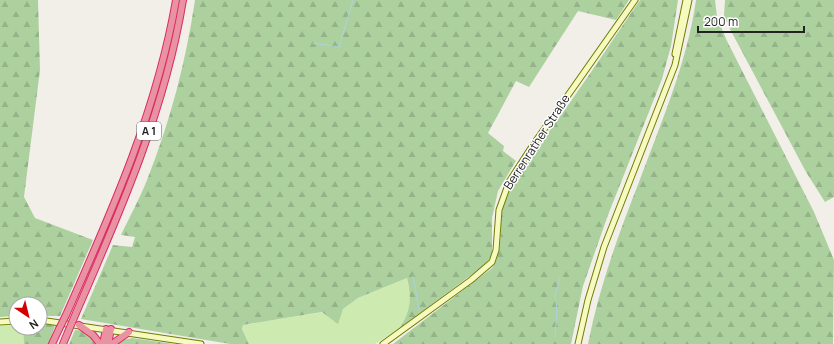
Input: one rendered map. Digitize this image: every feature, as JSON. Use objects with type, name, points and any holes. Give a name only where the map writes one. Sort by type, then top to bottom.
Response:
[{"type":"highway","name":"A 1","points":[[52,344],[120,189],[144,126],[161,69],[176,0]]},
{"type":"highway","name":"A 1","points":[[63,344],[128,192],[168,71],[183,0]]},
{"type":"highway","points":[[79,325],[93,335],[100,344]]},
{"type":"highway","points":[[103,344],[109,329]]},
{"type":"highway","points":[[108,344],[109,329]]},
{"type":"highway","points":[[112,344],[129,332]]},
{"type":"main road","name":"Berrenrather Straße","points":[[383,344],[465,285],[492,262],[496,250],[499,210],[509,182],[532,145],[635,0]]},
{"type":"main road","points":[[667,88],[686,0]]},
{"type":"main road","points":[[578,344],[590,294],[604,247],[667,88],[681,45],[689,0]]},
{"type":"main road","points":[[48,321],[201,344]]},
{"type":"green space","points":[[0,0],[38,0],[40,70],[24,197],[35,218],[93,240],[60,316],[48,316],[48,296],[8,296],[8,316],[0,317]]},
{"type":"green space","points":[[195,0],[629,0],[616,20],[578,11],[529,87],[516,81],[488,133],[504,146],[503,151],[516,161],[498,191],[492,218],[492,256],[483,266],[400,328],[410,304],[410,292],[407,278],[358,298],[343,309],[338,324],[322,312],[243,325],[242,329],[249,344],[230,344],[81,319],[113,245],[132,247],[135,237],[121,235],[144,187],[170,114],[187,46]]},
{"type":"green space","points":[[640,0],[678,0],[671,46],[662,79],[608,215],[583,286],[571,344],[393,344],[492,268],[499,250],[502,213],[508,194],[530,158]]},
{"type":"green space","points":[[696,0],[715,0],[717,17],[727,41],[814,212],[834,260],[833,344],[588,344],[592,323],[610,262],[680,70],[692,23]]},
{"type":"green space","points":[[725,0],[834,0],[834,197],[825,202],[806,172],[731,31],[724,16]]},
{"type":"green space","points":[[407,278],[411,301],[408,313],[400,328],[375,344],[249,344],[242,329],[243,325],[343,309],[358,298]]},
{"type":"green space","points":[[48,324],[55,326],[48,344],[24,344],[23,336],[48,336]]},
{"type":"green space","points":[[8,325],[8,336],[23,336],[24,344],[0,344],[0,326]]},
{"type":"green space","points":[[75,330],[79,330],[90,336],[97,344],[69,344]]},
{"type":"green space","points":[[132,338],[174,344],[118,344],[123,340]]},
{"type":"waterway","points":[[313,43],[339,47],[353,0]]},
{"type":"waterway","points":[[413,276],[420,315]]},
{"type":"waterway","points":[[555,337],[557,310],[555,296],[560,278]]}]
